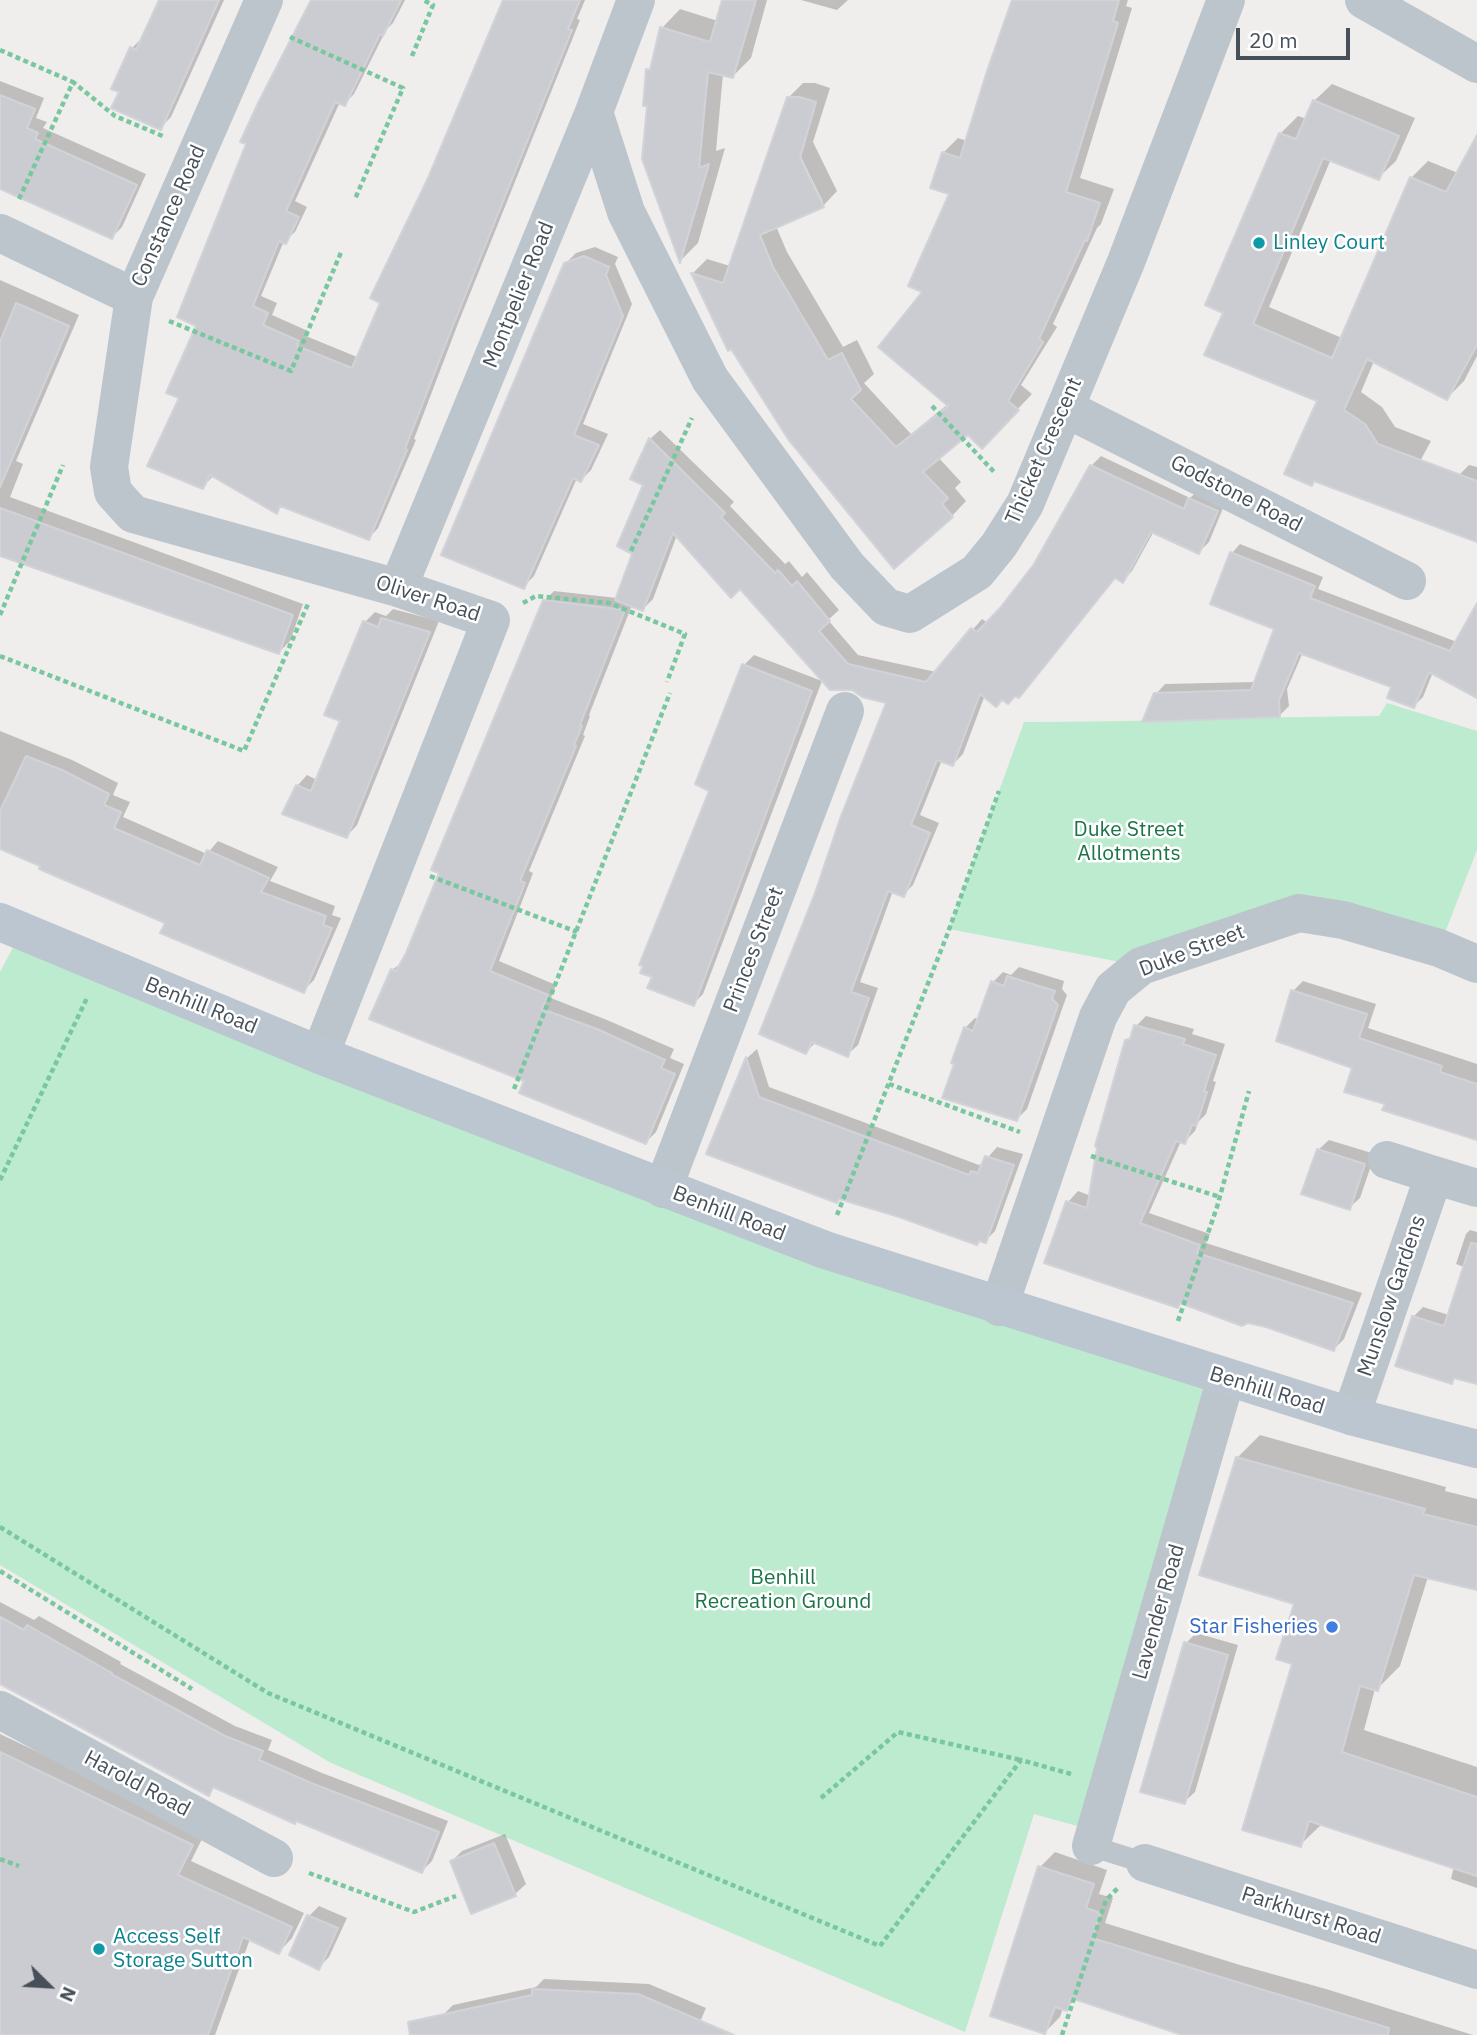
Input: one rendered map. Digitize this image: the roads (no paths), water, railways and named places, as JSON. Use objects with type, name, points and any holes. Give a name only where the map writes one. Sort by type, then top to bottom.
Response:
[{"type":"street","name":"Montpelier Road","points":[[398,588],[594,112],[636,0]]},
{"type":"street","name":"Thicket Crescent","points":[[594,112],[626,212],[710,379],[847,566],[886,607],[910,614],[977,572],[999,545],[1025,504],[1126,262],[1226,0]]},
{"type":"street","points":[[1364,0],[1477,64]]},
{"type":"street","name":"Constance Road","points":[[1,234],[133,302],[259,10]]},
{"type":"street","name":"Oliver Road","points":[[133,302],[109,467],[113,492],[133,514],[398,588],[491,620],[320,1055]]},
{"type":"street","name":"Godstone Road","points":[[1065,408],[1407,581]]},
{"type":"street","name":"Princes Street","points":[[663,1189],[845,711]]},
{"type":"street","name":"Duke Street","points":[[999,1307],[1098,1017],[1114,989],[1141,967],[1299,913],[1343,920],[1439,948],[1477,964]]},
{"type":"street","name":"Benhill Road","points":[[0,922],[320,1055],[825,1250],[1226,1378],[1351,1416],[1477,1449]]},
{"type":"street","points":[[1387,1160],[1477,1188]]},
{"type":"street","name":"Munslow Gardens","points":[[1351,1416],[1434,1175]]},
{"type":"street","name":"Lavender Road","points":[[1091,1846],[1226,1378]]},
{"type":"street","name":"Harold Road","points":[[0,1710],[274,1858]]},
{"type":"street","name":"Parkhurst Road","points":[[1145,1863],[1477,1970]]},
{"type":"lane","points":[[1091,1846],[1145,1863]]},
{"type":"place","name":"Linley Court","points":[[1259,243]]},
{"type":"place","name":"Star Fisheries","points":[[1332,1627]]},
{"type":"place","name":"Access Self Storage Sutton","points":[[99,1949]]},
{"type":"park label","name":"Duke Street Allotments","points":[[1129,842]]},
{"type":"park label","name":"Benhill Recreation Ground","points":[[783,1590]]}]
